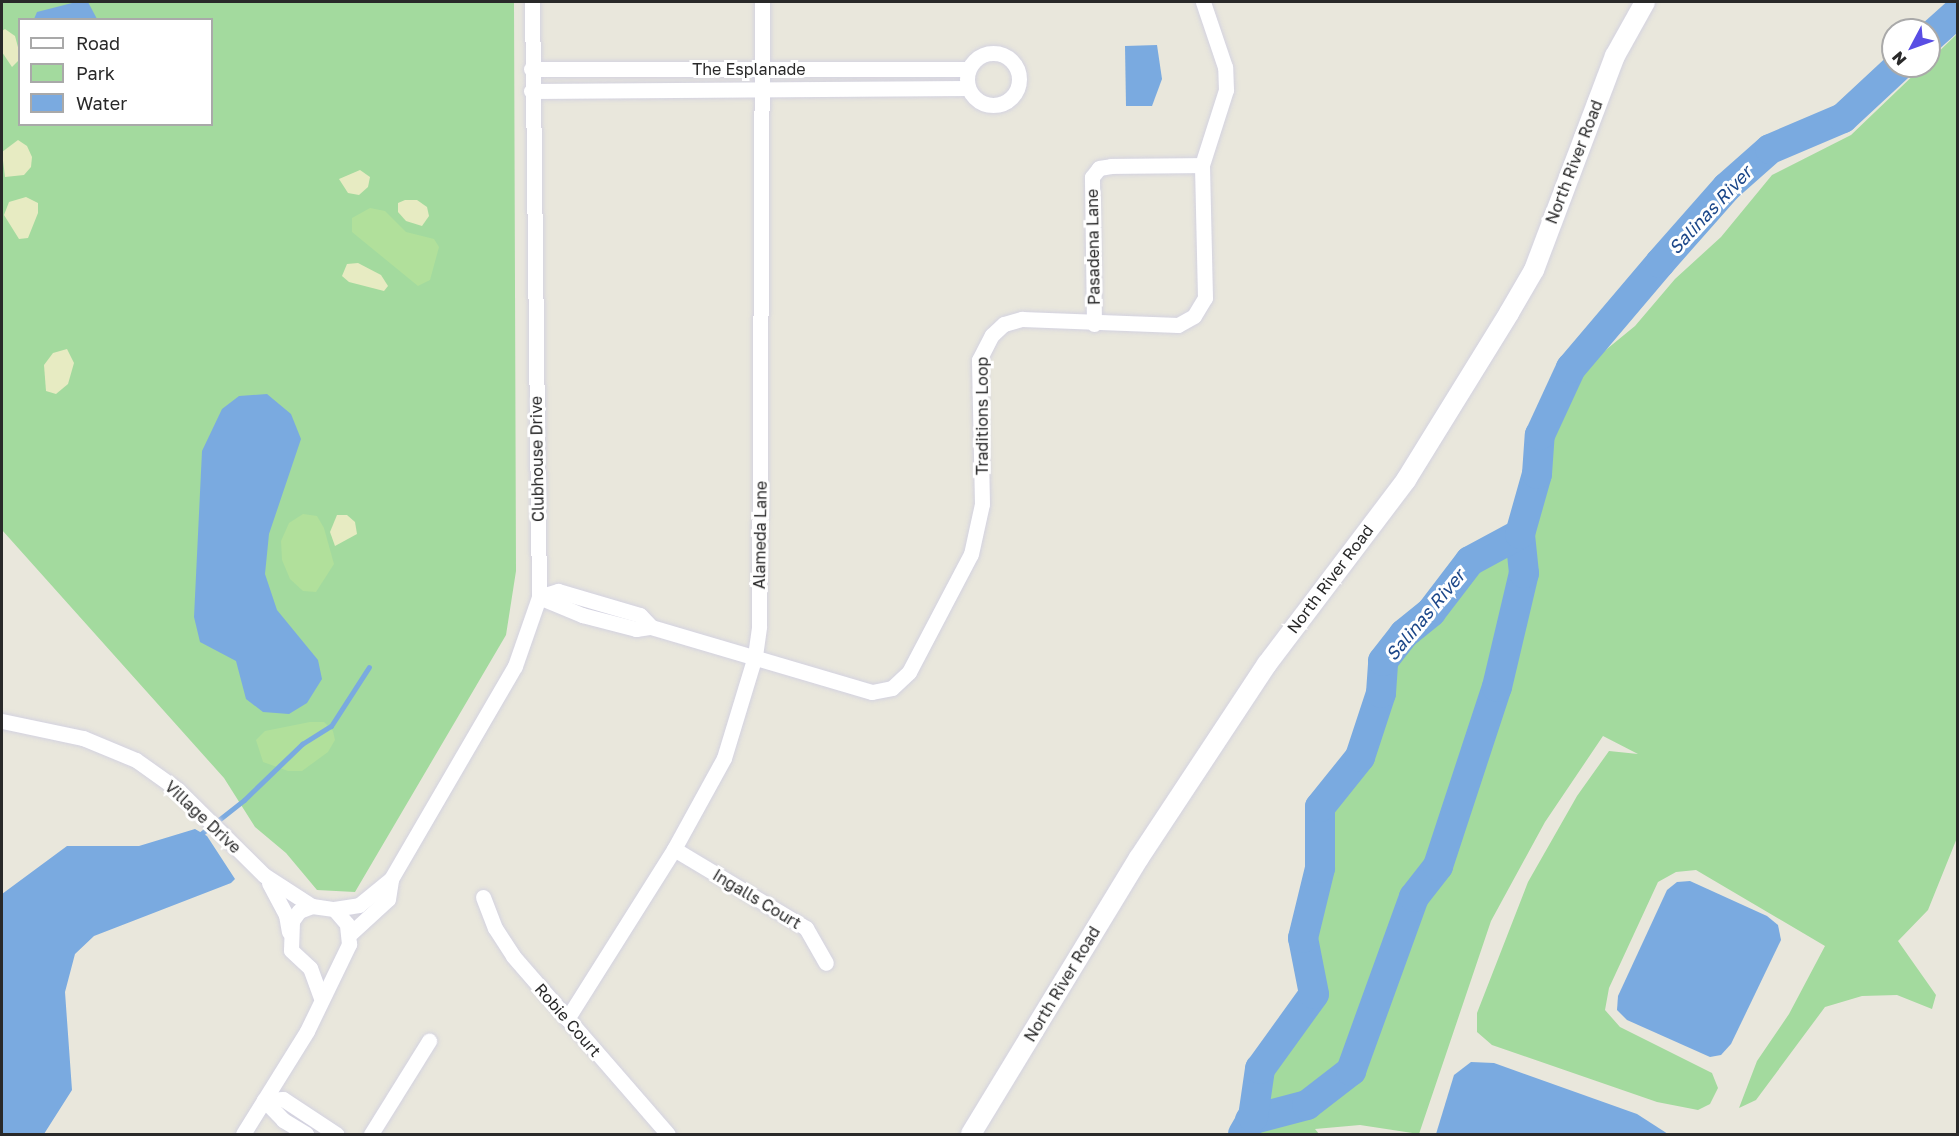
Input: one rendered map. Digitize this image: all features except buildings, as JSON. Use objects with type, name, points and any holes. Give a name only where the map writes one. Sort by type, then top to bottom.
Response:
[{"type":"main road","name":"North River Road","points":[[971,1134],[1164,819],[1267,664],[1406,480],[1509,313],[1534,270],[1615,56],[1645,2]]},
{"type":"street","name":"Clubhouse Drive","points":[[312,906],[334,909],[359,905],[391,879],[515,666],[539,597],[531,92],[532,2]]},
{"type":"street","name":"Alameda Lane","points":[[567,1019],[674,849],[724,758],[755,656],[759,626],[764,90],[762,2]]},
{"type":"street","name":"Traditions Loop","points":[[539,597],[558,591],[640,615],[651,627],[872,692],[892,688],[909,672],[971,554],[982,504],[980,360],[984,346],[1004,324],[1022,319],[1178,326],[1194,316],[1205,298],[1202,165],[1226,90],[1225,67],[1203,2]]},
{"type":"street","points":[[987,52],[1001,53],[1012,60],[1019,72],[1019,86],[1012,97],[1001,104],[988,105],[975,99],[968,88],[968,69],[975,58],[987,52]]},
{"type":"street","points":[[596,68],[596,92]]},
{"type":"street","name":"The Esplanade","points":[[531,69],[968,69]]},
{"type":"street","name":"The Esplanade","points":[[531,92],[968,88]]},
{"type":"street","name":"Pasadena Lane","points":[[1094,324],[1092,177],[1099,168],[1111,166],[1202,165]]},
{"type":"street","name":"Village Drive","points":[[2,721],[83,738],[136,760],[178,790],[264,875],[312,906]]},
{"type":"street","name":"Ingalls Court","points":[[674,849],[806,928],[826,963]]},
{"type":"street","name":"Village Drive","points":[[264,875],[279,899],[289,932]]},
{"type":"street","name":"Clubhouse Drive","points":[[243,1134],[307,1031],[336,964],[345,953],[351,933],[388,899],[391,879]]},
{"type":"street","name":"Robie Court","points":[[483,897],[495,928],[513,956],[668,1134]]},
{"type":"street","points":[[312,906],[299,911],[289,932],[291,950],[310,968],[321,998]]},
{"type":"street","points":[[334,909],[351,933]]},
{"type":"street","points":[[310,968],[336,964]]},
{"type":"street","points":[[371,1134],[429,1041]]},
{"type":"street","points":[[264,1100],[284,1099],[336,1134]]},
{"type":"street","points":[[264,1100],[283,1120],[306,1134]]},
{"type":"green space","points":[[2,2],[514,2],[516,571],[506,635],[355,892],[317,890],[286,853],[255,827],[224,778],[2,530]]},
{"type":"green space","points":[[1957,34],[1957,838],[1928,910],[1898,941],[1936,995],[1932,1009],[1897,995],[1862,996],[1825,1007],[1756,1100],[1739,1108],[1757,1061],[1789,1014],[1825,946],[1696,870],[1676,872],[1658,882],[1609,988],[1605,1010],[1620,1027],[1712,1073],[1718,1088],[1710,1104],[1698,1110],[1657,1102],[1492,1045],[1477,1032],[1477,1013],[1528,882],[1577,796],[1609,751],[1638,754],[1603,736],[1545,822],[1491,921],[1419,1134],[1360,1125],[1315,1129],[1319,1134],[1258,1134],[1268,1071],[1322,991],[1314,938],[1329,861],[1331,807],[1370,747],[1388,695],[1390,668],[1405,643],[1441,613],[1461,583],[1490,558],[1524,543],[1537,505],[1550,434],[1580,371],[1635,326],[1675,279],[1721,237],[1772,175],[1851,135],[1910,78],[1941,78],[1941,49]]},
{"type":"green space","points":[[370,208],[385,211],[406,232],[434,239],[439,247],[430,280],[418,286],[352,232],[352,218]]},
{"type":"green space","points":[[303,514],[317,516],[324,528],[334,564],[316,592],[303,591],[290,579],[282,560],[281,541],[289,523]]},
{"type":"green space","points":[[310,722],[324,722],[333,731],[335,740],[328,752],[302,771],[288,771],[263,762],[256,740],[265,731]]},
{"type":"sand","points":[[5,29],[15,36],[18,61],[12,67],[2,52],[2,31]]},
{"type":"sand","points":[[18,140],[27,146],[32,157],[31,167],[24,175],[5,177],[2,152]]},
{"type":"sand","points":[[360,170],[370,177],[368,187],[359,195],[348,193],[339,179]]},
{"type":"sand","points":[[26,197],[38,203],[38,213],[28,238],[19,239],[4,215],[9,202]]},
{"type":"sand","points":[[405,200],[417,200],[427,207],[429,216],[422,226],[406,221],[398,212],[398,203]]},
{"type":"sand","points":[[358,263],[381,275],[388,286],[384,291],[349,282],[342,276],[347,264]]},
{"type":"sand","points":[[67,349],[74,363],[68,384],[56,394],[46,391],[44,365],[53,353]]},
{"type":"sand","points":[[337,515],[347,515],[355,522],[357,534],[335,546],[330,532]]},
{"type":"water","points":[[76,2],[88,2],[96,18],[34,18],[37,12]]},
{"type":"water","points":[[1157,45],[1162,79],[1152,106],[1126,106],[1125,46]]},
{"type":"water","points":[[267,394],[291,414],[301,439],[269,534],[265,574],[277,610],[318,660],[322,679],[307,703],[289,714],[263,712],[246,699],[236,661],[200,642],[194,617],[202,451],[222,409],[239,396]]},
{"type":"water","points":[[195,829],[207,836],[235,879],[231,883],[94,936],[75,954],[65,992],[72,1090],[44,1134],[2,1134],[2,894],[67,846],[139,846]]},
{"type":"water","points":[[1690,881],[1767,916],[1778,925],[1781,940],[1731,1044],[1721,1055],[1710,1057],[1627,1020],[1617,1010],[1618,996],[1667,890],[1677,882]]},
{"type":"water","points":[[1471,1062],[1494,1063],[1637,1114],[1668,1134],[1436,1134],[1454,1075]]},
{"type":"waterway","name":"Salinas River","points":[[1941,27],[1958,12]]},
{"type":"waterway","name":"Salinas River","points":[[1243,1134],[1253,1117],[1260,1069],[1314,994],[1303,938],[1320,868],[1320,807],[1360,757],[1381,693],[1383,661],[1404,634],[1431,612],[1470,561],[1520,534],[1537,474],[1540,435],[1571,368],[1660,263],[1727,187],[1770,149],[1843,118],[1886,78]]},
{"type":"waterway","name":"Salinas River","points":[[1250,1120],[1307,1105],[1351,1071],[1414,897],[1438,866],[1497,687],[1524,573],[1520,534]]},
{"type":"waterway","points":[[197,837],[244,800],[302,744],[331,726],[369,667]]}]
